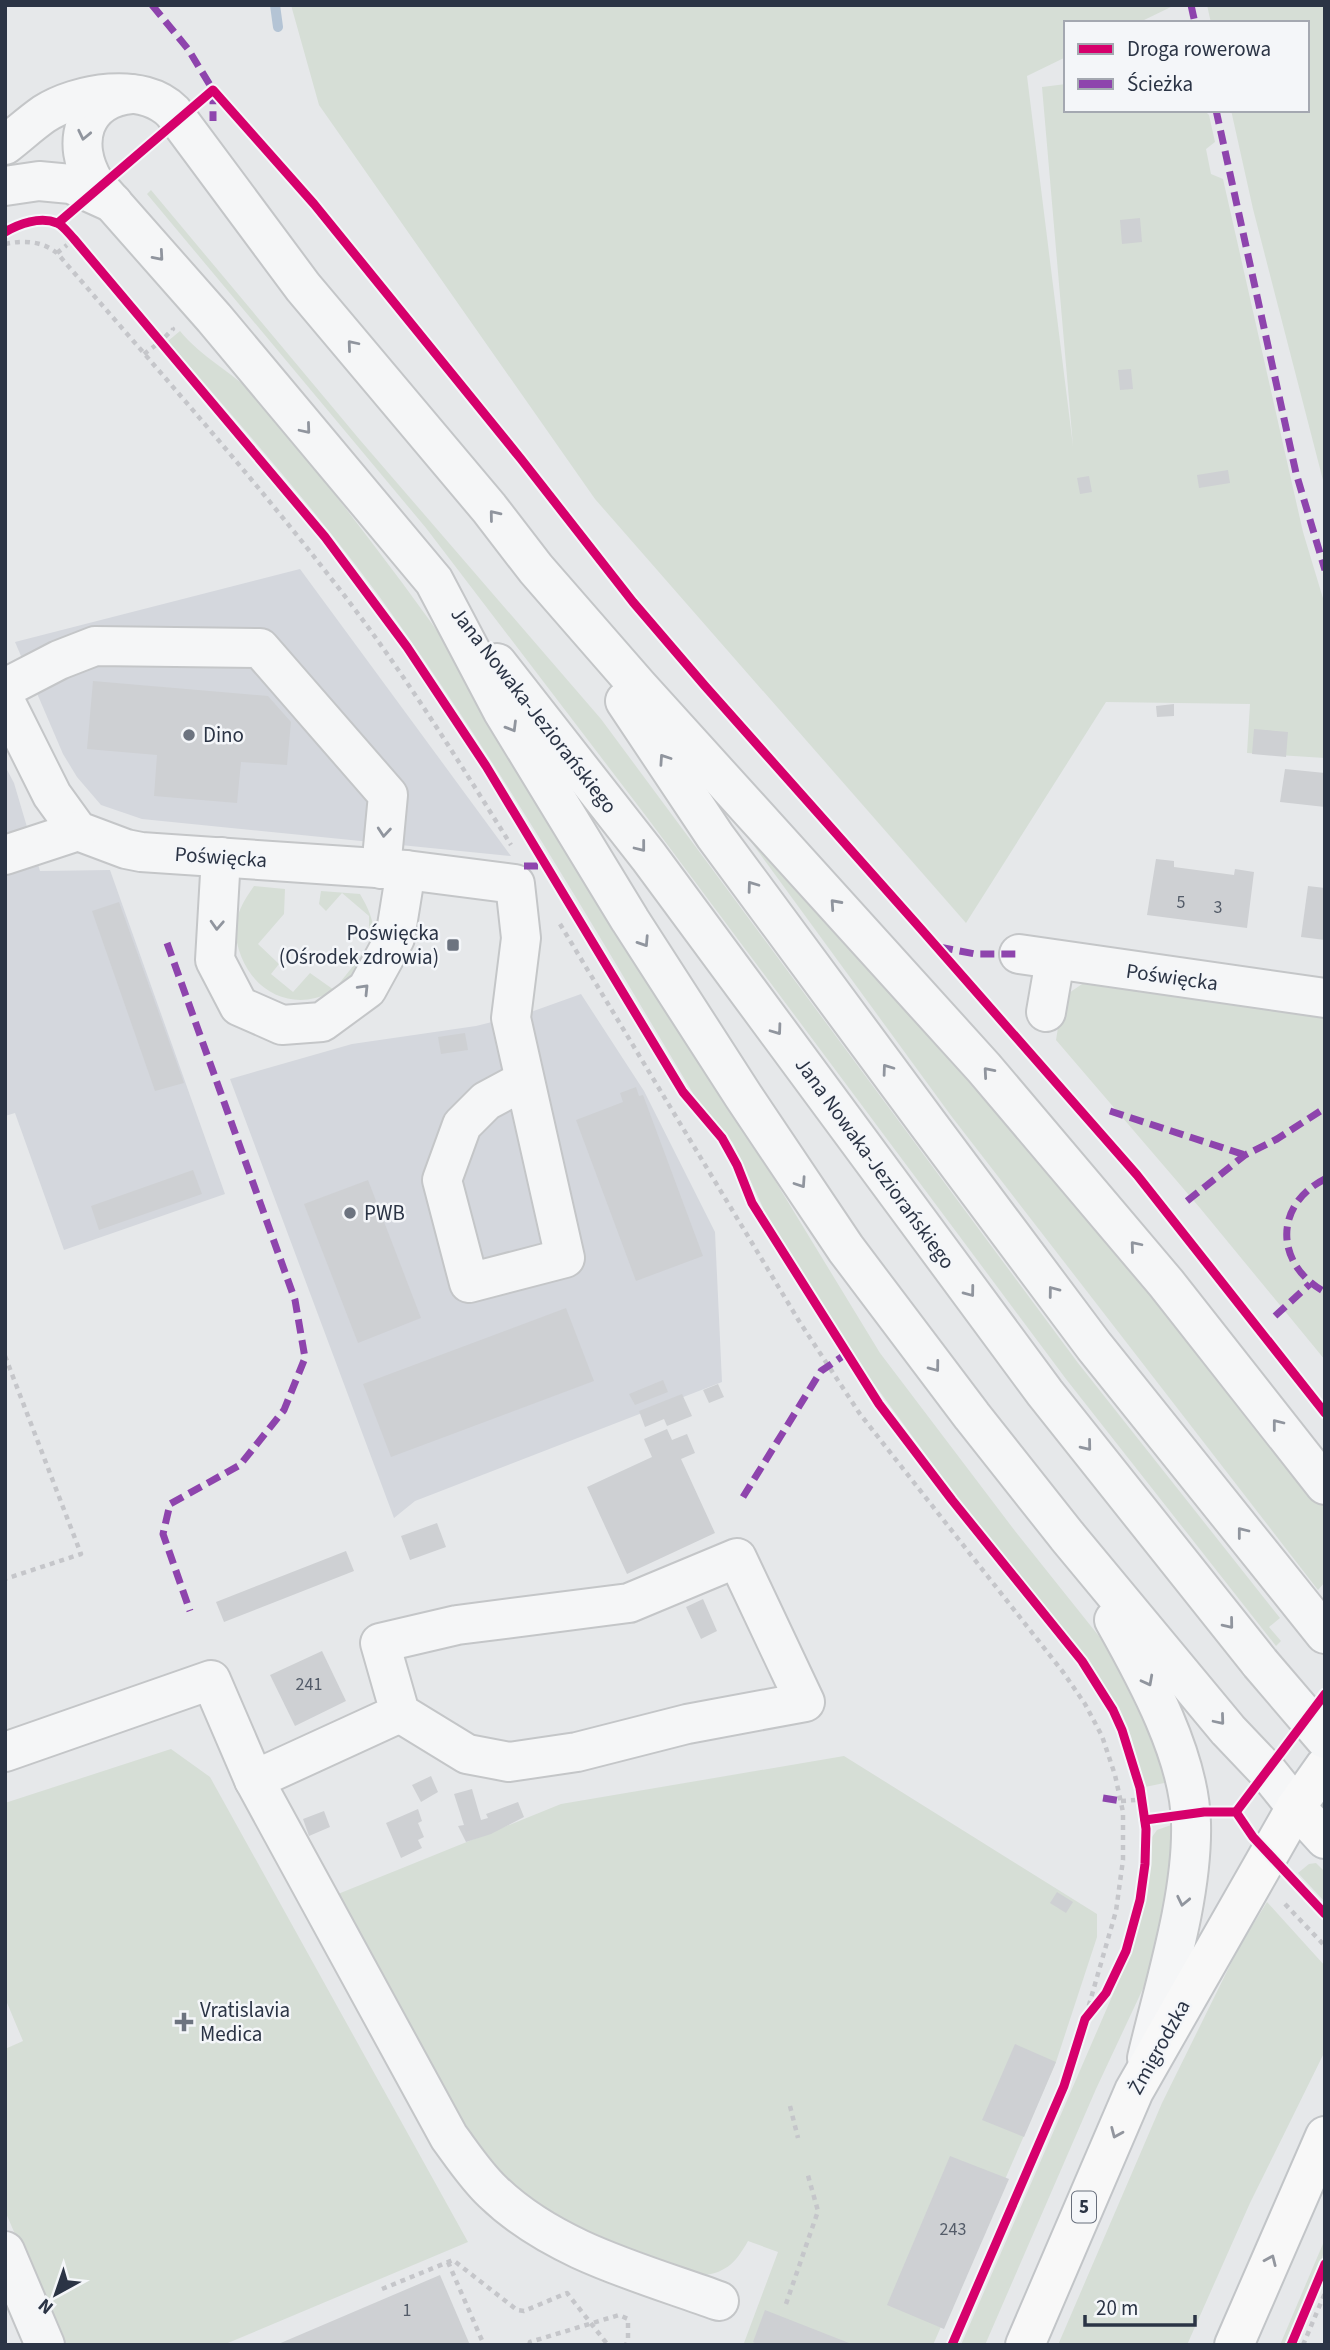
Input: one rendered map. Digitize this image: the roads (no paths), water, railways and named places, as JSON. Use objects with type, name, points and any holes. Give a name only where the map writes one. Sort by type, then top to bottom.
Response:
[{"type":"main road","name":"Żmigrodzka","points":[[1025,2345],[1144,2071],[1296,1807],[1325,1766]]},
{"type":"main road","points":[[1296,1807],[1325,1839]]},
{"type":"main road","points":[[1234,2345],[1315,2173],[1325,2136]]},
{"type":"street","points":[[131,94],[114,97],[100,106],[85,126],[81,142],[83,159],[90,175],[214,318],[433,581],[502,710],[630,920],[763,1126],[855,1260],[1067,1536],[1296,1807]]},
{"type":"street","points":[[5,145],[45,114],[69,102],[90,96],[131,94],[154,98],[179,118],[303,287],[489,508],[536,569],[638,686],[984,1068],[1166,1283],[1323,1481]]},
{"type":"street","points":[[5,186],[39,181],[71,184],[114,204]]},
{"type":"street","points":[[536,569],[715,836],[797,947],[1094,1346],[1325,1634]]},
{"type":"street","name":"Jana Nowaka-Jeziorańskiego","points":[[433,581],[649,857],[1045,1393],[1260,1663],[1325,1739]]},
{"type":"street","points":[[5,688],[60,660],[95,646],[260,648],[387,795],[394,869],[395,938],[367,989],[322,1022],[282,1025],[239,1006],[215,960],[220,857]]},
{"type":"street","points":[[5,701],[52,795],[78,831],[5,855]]},
{"type":"street","name":"Poświęcka","points":[[78,831],[141,852],[394,869],[516,869],[521,937],[511,1018],[525,1080]]},
{"type":"street","name":"Poświęcka","points":[[1046,1012],[1037,957],[1325,998]]},
{"type":"street","points":[[525,1080],[565,1258],[469,1283],[442,1180],[461,1125],[486,1101],[525,1080]]},
{"type":"street","points":[[1067,1536],[1152,1688],[1179,1762],[1189,1805],[1191,1823],[1187,1881],[1144,2071]]},
{"type":"street","points":[[737,1558],[805,1702],[687,1724],[577,1752],[509,1762],[467,1754],[400,1713],[380,1643],[457,1625],[629,1603],[737,1558]]},
{"type":"street","points":[[5,1752],[211,1680],[254,1780],[449,2137],[491,2190],[526,2220],[586,2252],[719,2301]]},
{"type":"street","points":[[254,1780],[400,1713]]},
{"type":"street","points":[[5,2251],[45,2345]]},
{"type":"waterway","points":[[275,5],[278,27]]},
{"type":"place","name":"Dino","points":[[189,735]]},
{"type":"place","name":"Poświęcka (Ośrodek zdrowia)","points":[[453,945]]},
{"type":"place","name":"PWB","points":[[350,1213]]},
{"type":"place","name":"Vratislavia Medica","points":[[184,2022]]}]
